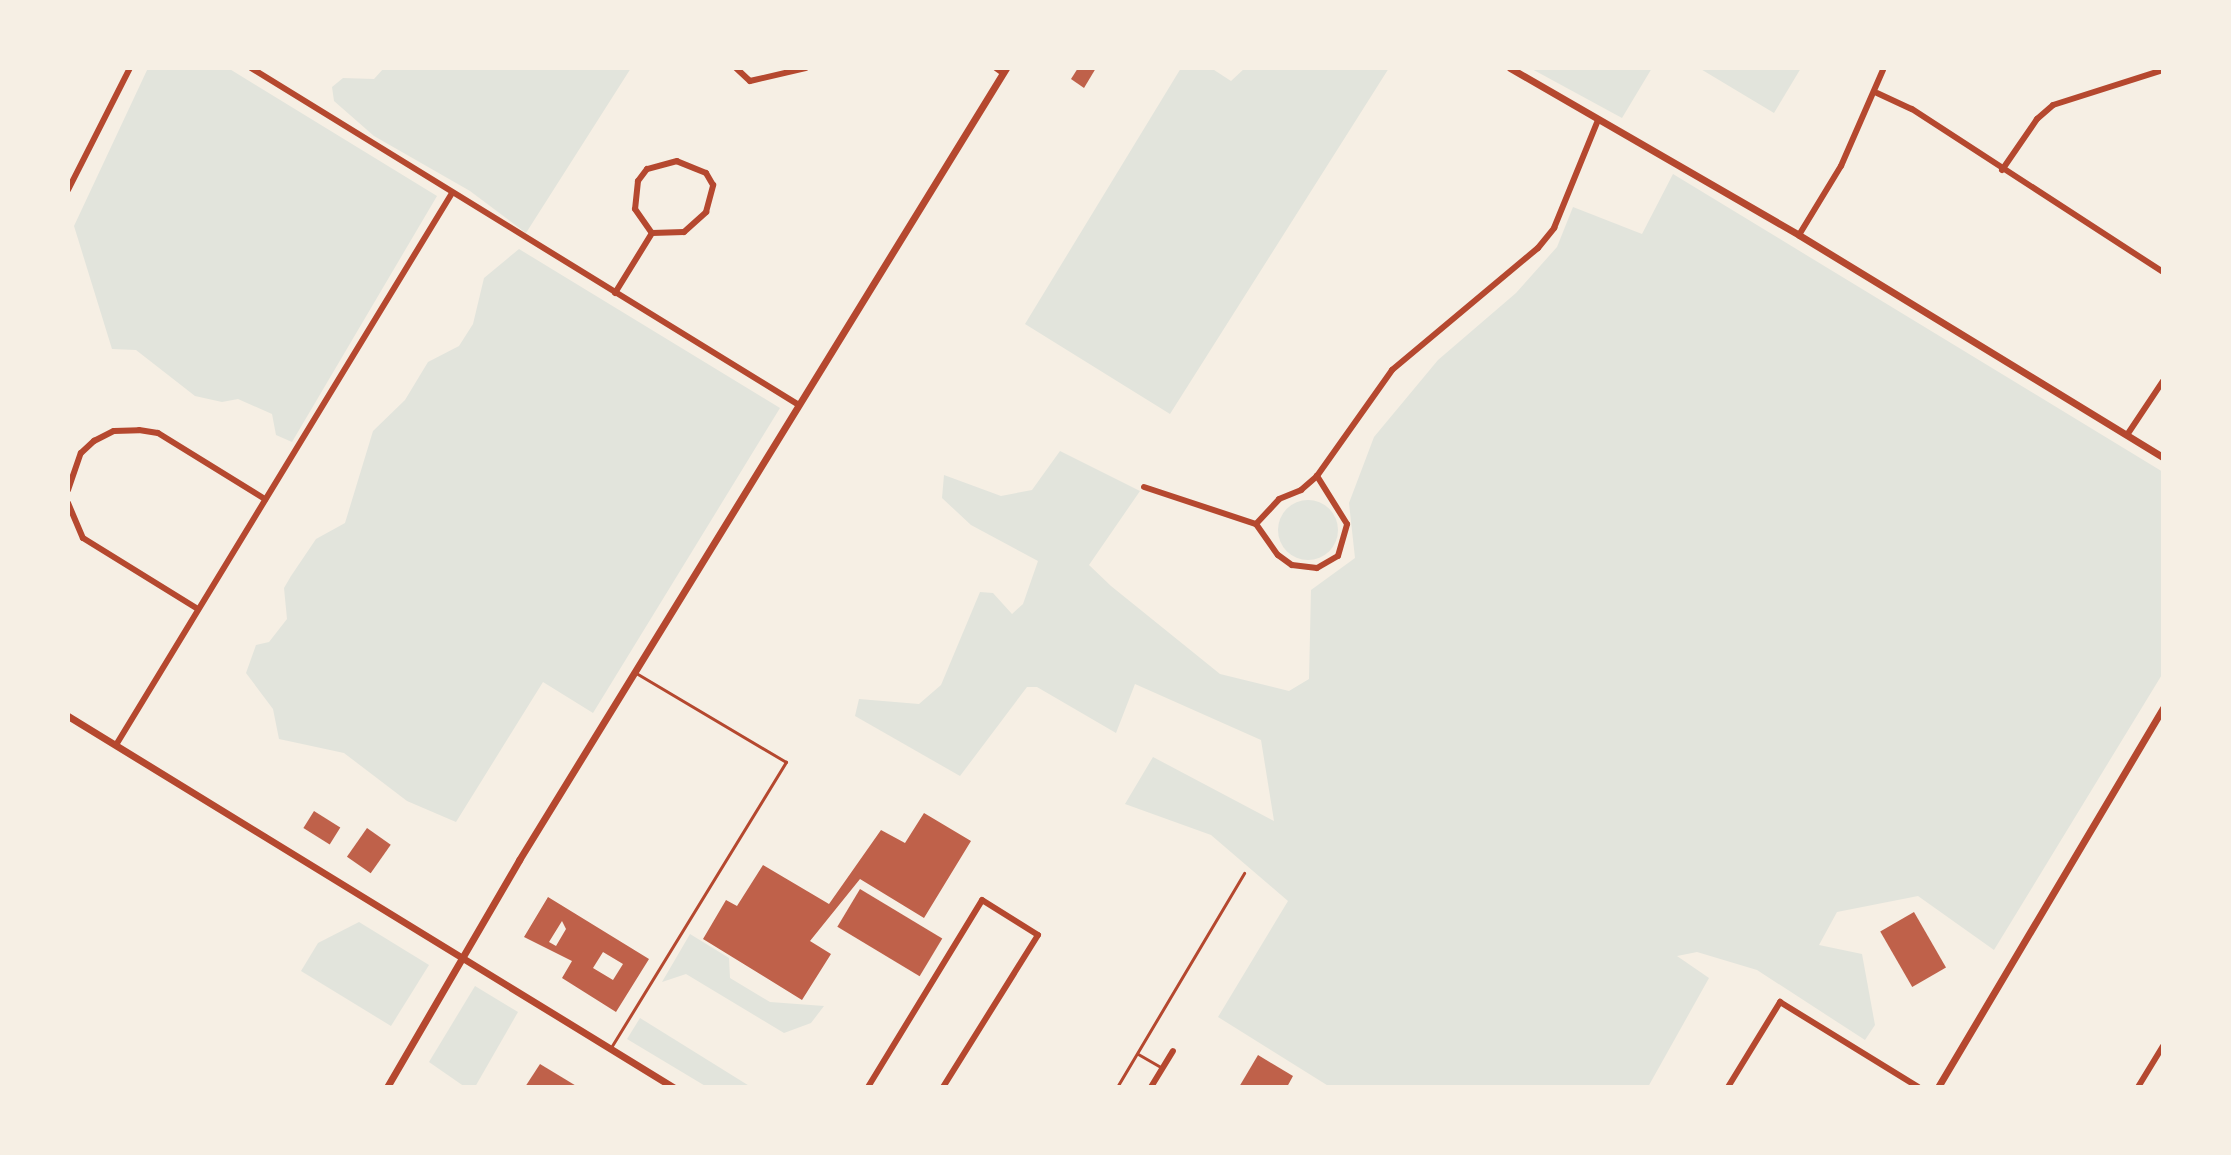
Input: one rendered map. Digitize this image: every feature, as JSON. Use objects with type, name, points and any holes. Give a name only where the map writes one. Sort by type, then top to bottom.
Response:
[{"type":"street","points":[[68,190],[130,68]]},
{"type":"street","points":[[251,68],[799,405]]},
{"type":"street","points":[[736,68],[750,81],[806,68]]},
{"type":"street","points":[[1510,68],[1799,235],[2163,457]]},
{"type":"street","points":[[387,1087],[1002,70]]},
{"type":"street","points":[[1799,235],[1877,93],[1883,70]]},
{"type":"street","points":[[2002,170],[2037,119],[2053,105],[2163,70]]},
{"type":"street","points":[[1877,93],[1912,109],[2163,272]]},
{"type":"street","points":[[1256,524],[1279,499],[1301,490],[1317,476],[1392,370],[1538,248],[1554,228],[1598,120]]},
{"type":"street","points":[[677,161],[706,173],[713,199],[697,224],[668,236],[652,233],[635,209],[638,181],[647,169],[677,161]]},
{"type":"street","points":[[116,745],[452,193]]},
{"type":"street","points":[[615,293],[652,233]]},
{"type":"street","points":[[2127,435],[2163,381]]},
{"type":"street","points":[[68,490],[81,453],[94,441],[114,431],[139,430],[158,433],[265,499]]},
{"type":"street","points":[[1144,487],[1256,524],[1278,555],[1292,565],[1317,568],[1338,556],[1347,524],[1317,476]]},
{"type":"street","points":[[68,503],[83,538],[198,609]]},
{"type":"street","points":[[1938,1087],[2163,708]]},
{"type":"street","points":[[68,716],[673,1087]]},
{"type":"street","points":[[868,1087],[982,900],[1038,935],[943,1087]]},
{"type":"street","points":[[1728,1087],[1780,1002],[1918,1087]]},
{"type":"street","points":[[2138,1087],[2163,1046]]},
{"type":"street","points":[[1151,1087],[1173,1051]]},
{"type":"lane","points":[[610,1049],[786,762],[636,673]]},
{"type":"lane","points":[[1117,1087],[1244,873]]},
{"type":"lane","points":[[1137,1054],[1162,1068]]},
{"type":"shaded area","points":[[148,68],[228,68],[437,196],[292,442],[276,435],[272,414],[238,399],[222,402],[195,396],[136,350],[112,349],[74,226]]},
{"type":"shaded area","points":[[384,68],[631,68],[526,233],[470,191],[374,136],[334,101],[332,87],[343,78],[374,79]]},
{"type":"shaded area","points":[[1181,68],[1211,68],[1231,81],[1245,68],[1389,68],[1170,414],[1025,324]]},
{"type":"shaded area","points":[[1530,68],[1652,68],[1622,118]]},
{"type":"shaded area","points":[[1699,68],[1801,68],[1774,113]]},
{"type":"shaded area","points":[[1673,174],[2163,472],[2163,673],[1994,950],[1918,896],[1837,912],[1819,945],[1862,954],[1875,1025],[1865,1040],[1757,970],[1697,952],[1677,956],[1709,978],[1648,1087],[1330,1087],[1218,1017],[1288,901],[1211,835],[1125,804],[1153,757],[1274,821],[1261,740],[1135,684],[1116,733],[1037,687],[1027,687],[960,776],[855,716],[859,699],[919,704],[941,685],[980,592],[993,593],[1012,614],[1023,604],[1038,561],[971,525],[942,498],[944,475],[1001,496],[1032,490],[1060,451],[1140,491],[1089,565],[1111,586],[1220,674],[1289,691],[1309,679],[1311,590],[1355,558],[1349,503],[1374,437],[1438,360],[1516,293],[1557,247],[1573,207],[1642,234]]},
{"type":"shaded area","points":[[519,249],[780,408],[593,713],[543,682],[456,822],[407,801],[344,753],[279,739],[273,709],[246,673],[256,645],[269,642],[287,619],[284,588],[291,576],[316,539],[345,523],[373,431],[405,400],[428,362],[459,346],[473,324],[484,278]]},
{"type":"shaded area","points":[[1308,500],[1329,509],[1338,530],[1329,551],[1308,560],[1287,551],[1278,530],[1287,509]]},
{"type":"shaded area","points":[[359,922],[429,965],[391,1026],[301,971],[318,943]]},
{"type":"shaded area","points":[[690,934],[729,958],[730,978],[770,1002],[824,1006],[811,1023],[784,1033],[686,974],[662,982]]},
{"type":"shaded area","points":[[475,986],[518,1012],[475,1087],[465,1087],[429,1062]]},
{"type":"shaded area","points":[[640,1018],[751,1087],[707,1087],[627,1039]]},
{"type":"building","points":[[1078,68],[1096,68],[1084,88],[1071,79]]},
{"type":"building","points":[[314,811],[340,827],[330,844],[303,828]]},
{"type":"building","points":[[924,813],[971,841],[924,918],[860,879],[810,941],[831,954],[802,1000],[703,939],[726,900],[737,906],[763,865],[829,904],[881,830],[905,843]]},
{"type":"building","points":[[367,828],[391,845],[371,873],[347,857]]},
{"type":"building","points":[[860,889],[942,938],[920,976],[837,927]]},
{"type":"building","points":[[548,897],[649,959],[616,1012],[562,978],[572,961],[524,937]],"holes":[[[562,921],[566,929],[556,946],[549,942]],[[603,952],[623,964],[613,980],[593,968]]]},
{"type":"building","points":[[1914,912],[1946,967],[1912,987],[1880,932]]},
{"type":"building","points":[[1258,1055],[1293,1076],[1287,1087],[1239,1087]]},
{"type":"building","points":[[540,1064],[578,1087],[525,1087]]}]
